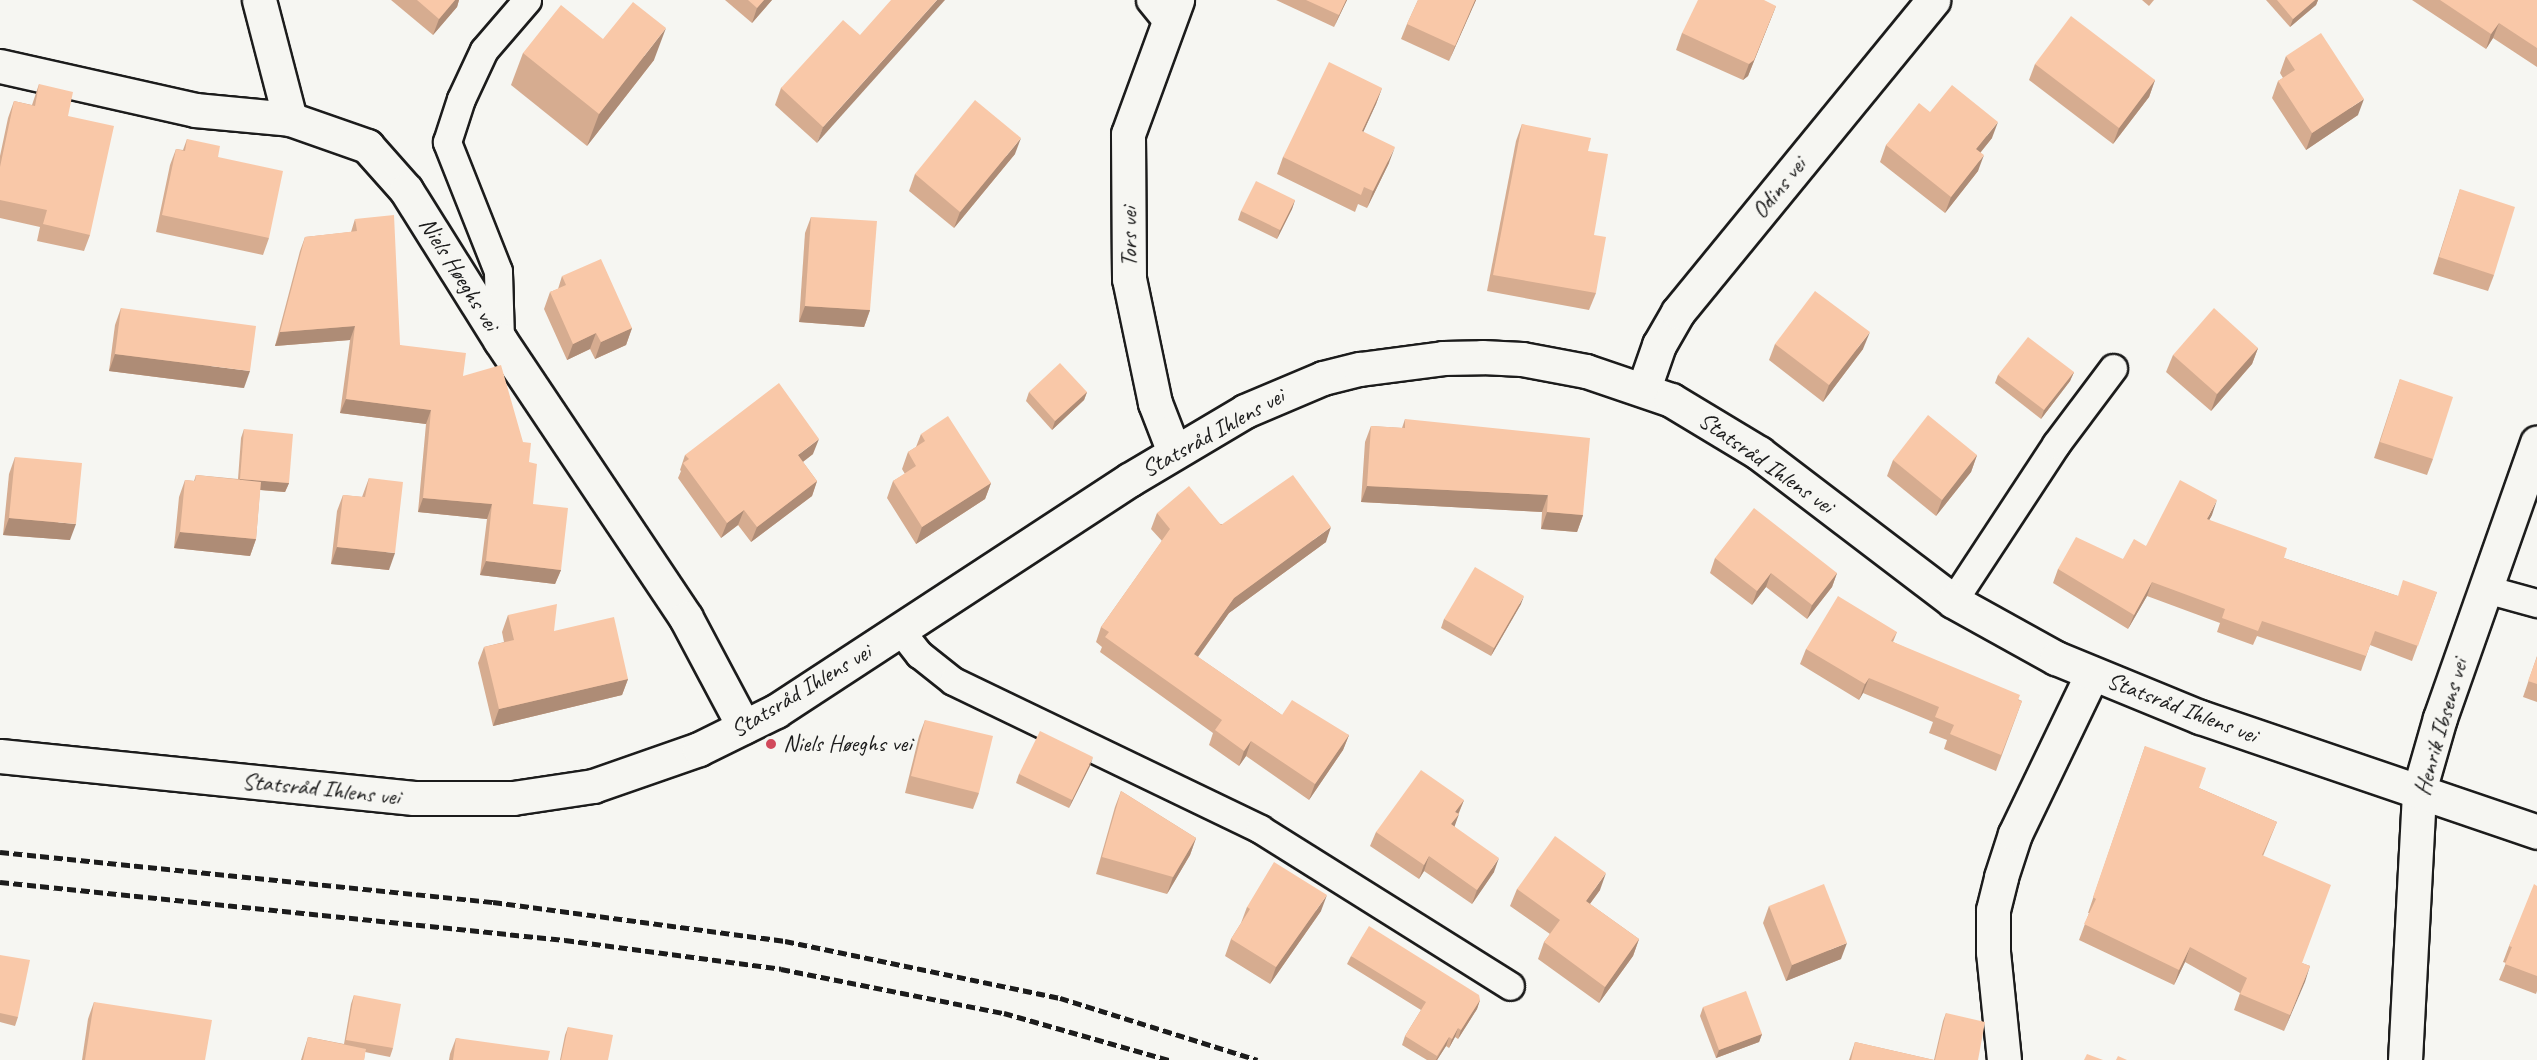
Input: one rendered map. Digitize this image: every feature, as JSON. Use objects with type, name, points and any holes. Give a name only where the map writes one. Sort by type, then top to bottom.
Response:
[{"type":"street","points":[[259,0],[290,119]]},
{"type":"street","name":"Odins vei","points":[[1644,388],[1659,345],[1678,312],[1933,0]]},
{"type":"street","name":"Tors vei","points":[[1165,7],[1128,134],[1129,279],[1155,402],[1174,452]]},
{"type":"street","name":"Niels Høeghs vei","points":[[0,66],[195,110],[290,119],[367,146],[406,190],[500,340],[686,618],[744,727]]},
{"type":"street","name":"Statsråd Ihlens vei","points":[[0,756],[367,794],[473,800],[554,794],[593,786],[670,760],[744,727],[809,692],[900,630],[1174,452],[1285,392],[1323,378],[1402,362],[1443,358],[1522,359],[1616,378],[1644,388],[1699,414],[1759,453],[1953,601],[2024,642],[2092,674],[2200,717],[2537,832]]},
{"type":"street","name":"Henrik Ibsens vei","points":[[2405,1060],[2419,791],[2437,728],[2537,442]]},
{"type":"street","points":[[2004,1060],[1993,952],[1993,910],[1998,888],[2015,834],[2092,674]]},
{"type":"lane","points":[[500,340],[498,271],[447,142],[461,99],[484,50],[527,0]]},
{"type":"lane","points":[[1953,601],[2056,444],[2114,368]]},
{"type":"lane","points":[[2486,589],[2537,603]]},
{"type":"lane","points":[[900,630],[919,654],[952,681],[1260,829],[1510,986]]},
{"type":"building","points":[[417,0],[455,0],[439,19]]},
{"type":"building","points":[[748,0],[764,0],[757,8]]},
{"type":"building","points":[[891,0],[937,0],[823,127],[781,88],[843,20],[860,35]]},
{"type":"building","points":[[1306,0],[1346,0],[1339,15]]},
{"type":"building","points":[[1418,0],[1475,0],[1455,46],[1407,24]]},
{"type":"building","points":[[1698,0],[1764,0],[1776,6],[1754,60],[1749,64],[1682,33]]},
{"type":"building","points":[[2277,0],[2315,0],[2293,19]]},
{"type":"building","points":[[2440,0],[2537,0],[2537,48],[2499,23],[2491,34]]},
{"type":"building","points":[[633,2],[666,28],[599,114],[523,53],[561,5],[603,39]]},
{"type":"building","points":[[2071,16],[2155,80],[2119,128],[2035,64]]},
{"type":"building","points":[[2321,33],[2364,99],[2312,133],[2278,81],[2295,70],[2286,56]]},
{"type":"building","points":[[1329,62],[1382,88],[1362,131],[1395,147],[1373,191],[1364,187],[1361,195],[1283,157]]},
{"type":"building","points":[[39,84],[73,92],[68,116],[114,126],[90,235],[43,224],[47,210],[0,200],[0,167],[14,101],[35,106]]},
{"type":"building","points":[[1952,85],[1998,122],[1976,149],[1984,155],[1951,197],[1886,145],[1919,103],[1930,112]]},
{"type":"building","points":[[975,100],[1021,138],[960,212],[915,174]]},
{"type":"building","points":[[1522,124],[1591,138],[1588,151],[1608,154],[1594,235],[1606,237],[1596,293],[1493,275]]},
{"type":"building","points":[[187,139],[220,146],[218,157],[283,171],[269,238],[162,215],[176,149],[185,151]]},
{"type":"building","points":[[1256,181],[1295,200],[1280,230],[1241,211]]},
{"type":"building","points":[[2460,189],[2515,207],[2494,275],[2439,257]]},
{"type":"building","points":[[394,215],[400,345],[466,353],[463,376],[501,365],[523,442],[531,443],[529,462],[537,464],[533,504],[568,508],[561,570],[486,561],[492,504],[423,498],[431,410],[346,399],[355,326],[280,332],[305,237],[357,231],[355,219]]},
{"type":"building","points":[[811,217],[877,221],[870,310],[805,306]]},
{"type":"building","points":[[601,259],[632,328],[601,342],[596,333],[573,344],[550,292],[566,285],[562,276]]},
{"type":"building","points":[[1815,291],[1870,332],[1829,385],[1775,344]]},
{"type":"building","points":[[121,308],[256,326],[250,371],[115,354]]},
{"type":"building","points":[[2214,308],[2258,348],[2217,394],[2173,355]]},
{"type":"building","points":[[2028,337],[2074,372],[2044,410],[1998,375]]},
{"type":"building","points":[[1060,363],[1087,392],[1055,421],[1029,392]]},
{"type":"building","points":[[2400,379],[2453,397],[2433,459],[2380,442]]},
{"type":"building","points":[[779,383],[819,439],[798,455],[817,481],[757,527],[744,510],[727,523],[683,463],[689,459],[685,455]]},
{"type":"building","points":[[1928,415],[1977,455],[1942,500],[1893,460]]},
{"type":"building","points":[[948,416],[991,483],[922,527],[893,481],[916,466],[908,452],[925,441],[921,434]]},
{"type":"building","points":[[1405,419],[1590,438],[1583,515],[1547,512],[1548,495],[1367,486],[1371,426],[1405,428]]},
{"type":"building","points":[[244,429],[293,434],[289,483],[240,479]]},
{"type":"building","points":[[15,457],[82,463],[76,524],[9,518]]},
{"type":"building","points":[[196,475],[261,482],[256,539],[180,532],[185,480],[195,481]]},
{"type":"building","points":[[1293,475],[1331,527],[1234,598],[1194,654],[1282,715],[1292,700],[1349,735],[1315,784],[1251,741],[1244,751],[1215,730],[1222,720],[1105,637],[1109,632],[1101,627],[1170,529],[1157,513],[1189,486],[1221,525]]},
{"type":"building","points":[[369,478],[403,482],[395,553],[337,547],[343,495],[365,497]]},
{"type":"building","points":[[2180,480],[2217,500],[2207,519],[2287,548],[2284,558],[2398,596],[2403,580],[2437,592],[2418,646],[2375,631],[2366,656],[2262,621],[2258,631],[2222,618],[2225,609],[2152,582],[2134,615],[2058,569],[2076,537],[2123,559],[2134,539],[2146,546]]},
{"type":"building","points":[[1754,508],[1837,573],[1812,605],[1771,573],[1757,591],[1715,558]]},
{"type":"building","points":[[1475,567],[1524,596],[1494,648],[1444,619]]},
{"type":"building","points":[[1838,596],[1897,632],[1891,641],[2020,695],[2018,700],[2022,701],[2001,755],[1950,734],[1954,725],[1935,717],[1939,707],[1869,678],[1865,684],[1806,649]]},
{"type":"building","points":[[557,604],[554,631],[614,617],[628,679],[499,709],[484,647],[514,640],[508,615]]},
{"type":"building","points":[[2537,657],[2537,684],[2528,681]]},
{"type":"building","points":[[925,720],[993,736],[979,793],[911,776]]},
{"type":"building","points":[[1040,731],[1093,757],[1072,800],[1019,774]]},
{"type":"building","points":[[2145,746],[2206,768],[2199,788],[2277,822],[2262,855],[2331,885],[2302,963],[2310,966],[2290,1015],[2240,994],[2247,978],[2190,947],[2179,970],[2084,924],[2096,899],[2093,897]]},
{"type":"building","points":[[1421,770],[1464,800],[1455,812],[1459,814],[1451,824],[1499,858],[1477,890],[1429,856],[1424,865],[1376,832]]},
{"type":"building","points":[[1121,791],[1196,838],[1173,877],[1102,857]]},
{"type":"building","points":[[1555,836],[1606,873],[1586,901],[1639,939],[1605,987],[1544,942],[1560,920],[1517,889]]},
{"type":"building","points":[[1274,862],[1327,895],[1276,967],[1231,939],[1250,909],[1247,907]]},
{"type":"building","points":[[1824,884],[1847,943],[1792,965],[1769,906]]},
{"type":"building","points":[[2534,884],[2537,886],[2537,976],[2505,964],[2512,947],[2509,946]]},
{"type":"building","points":[[1369,926],[1479,995],[1480,1000],[1461,1030],[1458,1028],[1452,1039],[1449,1037],[1437,1056],[1405,1036],[1426,1002],[1351,956]]},
{"type":"building","points":[[0,955],[30,960],[18,1017],[0,1013]]},
{"type":"building","points":[[1746,991],[1762,1034],[1719,1050],[1703,1007]]},
{"type":"building","points":[[354,995],[401,1004],[393,1048],[346,1040]]},
{"type":"building","points":[[94,1002],[212,1020],[205,1060],[85,1060]]},
{"type":"building","points":[[1946,1013],[1985,1022],[1978,1060],[1935,1060]]},
{"type":"building","points":[[568,1027],[613,1035],[608,1060],[561,1060]]},
{"type":"building","points":[[308,1037],[366,1049],[364,1060],[303,1060]]},
{"type":"building","points":[[456,1038],[550,1051],[548,1060],[453,1060]]},
{"type":"building","points":[[1855,1042],[1934,1060],[1851,1060]]},
{"type":"building","points":[[2087,1054],[2103,1060],[2084,1060]]},
{"type":"railway","points":[[0,852],[493,902],[785,941],[1060,998],[1258,1060]]},
{"type":"railway","points":[[0,882],[565,940],[781,969],[1004,1013],[1169,1060]]},
{"type":"place","name":"Niels Høeghs vei","points":[[771,744]]}]
